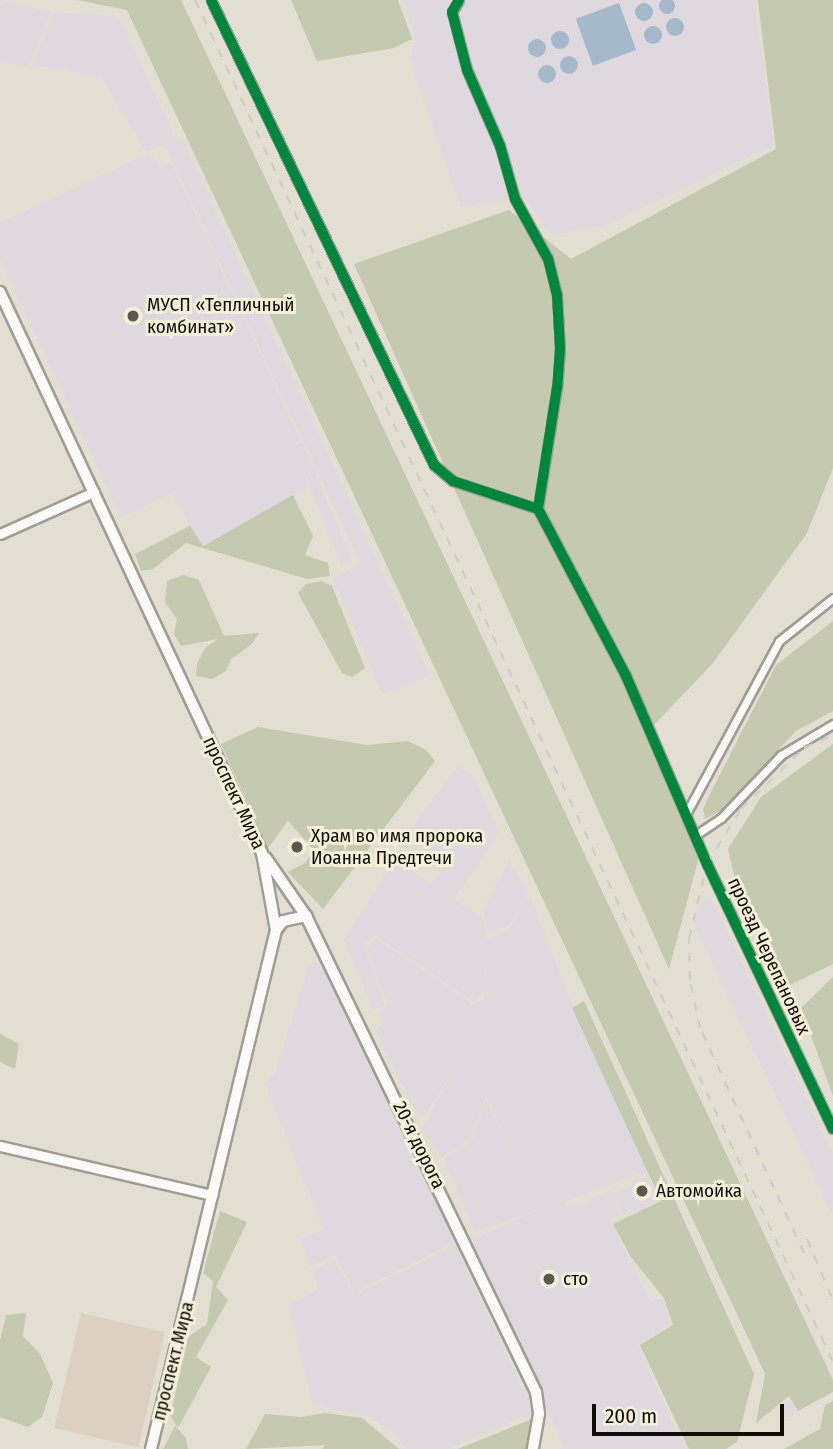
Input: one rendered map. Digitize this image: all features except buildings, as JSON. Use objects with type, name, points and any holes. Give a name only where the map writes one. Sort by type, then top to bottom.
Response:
[{"type":"main road","name":"проспект Мира","points":[[0,292],[262,853],[276,930],[152,1449]]},
{"type":"main road","name":"20-я дорога","points":[[262,853],[306,916],[537,1394],[539,1414],[533,1449]]},
{"type":"main road","points":[[276,930],[283,921],[306,916]]},
{"type":"street","points":[[211,0],[434,465],[453,481],[538,509],[561,348],[557,296],[548,259],[515,199],[500,146],[467,70],[452,12],[458,0]]},
{"type":"street","points":[[0,534],[94,492]]},
{"type":"street","name":"проезд Черепановых","points":[[538,509],[626,676],[697,834],[707,864],[833,1129]]},
{"type":"street","points":[[687,812],[779,641],[833,598]]},
{"type":"street","points":[[697,834],[720,818],[781,755],[833,724]]},
{"type":"street","points":[[0,1146],[212,1195]]},
{"type":"shaded area","points":[[0,0],[50,12],[28,67],[0,61]]},
{"type":"shaded area","points":[[402,0],[754,0],[774,145],[605,226],[550,235],[525,197],[461,207],[410,59],[416,40]]},
{"type":"shaded area","points":[[55,12],[119,17],[175,139],[181,137],[430,676],[382,694],[333,578],[361,564],[165,144],[146,152],[101,76],[32,65]]},
{"type":"shaded area","points":[[150,153],[160,168],[171,163],[300,440],[294,446],[302,442],[352,561],[342,567],[303,468],[308,487],[202,546],[172,493],[121,517],[0,258],[0,223]]},
{"type":"shaded area","points":[[458,766],[473,776],[499,833],[454,899],[485,921],[486,940],[512,927],[519,909],[507,927],[489,932],[483,911],[509,860],[528,894],[519,908],[530,896],[578,1020],[649,1170],[563,1202],[567,1210],[610,1191],[620,1214],[609,1220],[650,1302],[664,1298],[672,1323],[637,1344],[683,1449],[566,1449],[469,1241],[543,1208],[475,1232],[444,1158],[473,1141],[486,1101],[515,1156],[486,1095],[471,1138],[442,1157],[422,1129],[454,1070],[424,1116],[415,1110],[376,1030],[383,1025],[379,1014],[388,1003],[367,948],[377,939],[471,1004],[470,1007],[485,998],[486,954],[484,989],[475,1002],[375,936],[363,943],[384,1005],[373,1010],[344,939],[395,860],[432,884],[446,864],[407,834]]},
{"type":"shaded area","points":[[711,898],[833,1156],[833,1215],[694,925],[698,905]]},
{"type":"shaded area","points":[[323,961],[456,1241],[355,1292],[336,1255],[310,1266],[301,1239],[324,1229],[265,1084],[275,1073],[310,964]]},
{"type":"shaded area","points":[[648,1177],[659,1199],[625,1216],[614,1194]]},
{"type":"shaded area","points":[[455,1246],[533,1412],[447,1449],[408,1449],[391,1430],[366,1415],[313,1405],[289,1305],[318,1290],[313,1270],[334,1260],[354,1295]]},
{"type":"shaded area","points":[[81,1313],[165,1332],[138,1447],[54,1428]]},
{"type":"shaded area","points":[[785,1401],[791,1401],[796,1409],[794,1415],[785,1417],[780,1412],[780,1406]]},
{"type":"green space","points":[[77,0],[181,0],[833,1380],[833,1392],[798,1411],[789,1396],[756,1423],[765,1374],[127,10]]},
{"type":"green space","points":[[291,0],[398,0],[412,39],[394,48],[317,61]]},
{"type":"green space","points":[[758,0],[833,0],[833,468],[807,533],[713,663],[653,726],[699,857],[669,969],[354,264],[509,210],[571,259],[776,149]]},
{"type":"green space","points":[[293,495],[313,536],[305,555],[328,563],[330,576],[307,579],[186,543],[153,569],[141,571],[135,554],[190,526],[203,546]]},
{"type":"green space","points":[[183,575],[199,580],[224,636],[259,633],[251,645],[231,659],[226,671],[212,679],[196,676],[197,663],[206,647],[218,639],[181,646],[174,634],[177,619],[165,602],[167,581]]},
{"type":"green space","points":[[322,581],[332,586],[365,668],[352,677],[342,673],[298,593],[306,584]]},
{"type":"green space","points":[[833,621],[833,711],[796,731],[722,810],[705,819],[703,809],[776,665]]},
{"type":"green space","points":[[258,727],[367,745],[408,741],[426,750],[435,761],[323,909],[288,872],[305,863],[314,850],[288,821],[268,848],[221,744]]},
{"type":"green space","points":[[833,744],[833,964],[786,987],[764,926],[738,891],[728,849],[761,797]]},
{"type":"green space","points":[[833,977],[833,1096],[801,1008]]},
{"type":"green space","points":[[584,1001],[754,1374],[737,1442],[726,1449],[689,1449],[640,1345],[673,1325],[664,1298],[631,1257],[613,1224],[661,1201],[572,1008]]},
{"type":"green space","points":[[0,1034],[19,1044],[15,1069],[0,1062]]},
{"type":"green space","points":[[220,1211],[247,1222],[216,1287],[228,1300],[196,1357],[211,1367],[178,1428],[171,1417],[173,1404],[188,1337],[207,1324],[213,1281],[203,1273]]},
{"type":"green space","points":[[26,1313],[23,1336],[40,1354],[53,1383],[42,1417],[28,1427],[0,1417],[0,1341],[6,1315]]},
{"type":"green space","points":[[833,1401],[833,1449],[784,1449],[820,1429],[825,1405]]},
{"type":"green space","points":[[325,1413],[362,1418],[399,1449],[322,1449],[326,1445],[246,1449],[265,1414],[301,1417]]},
{"type":"green space","points":[[532,1419],[526,1449],[458,1449]]},
{"type":"green space","points":[[175,1426],[186,1438],[188,1449],[163,1449]]},
{"type":"water","points":[[667,-2],[675,6],[667,14],[659,6]]},
{"type":"water","points":[[619,3],[636,50],[593,66],[576,19]]},
{"type":"water","points":[[644,3],[650,6],[653,12],[650,18],[644,21],[638,18],[635,12],[638,6]]},
{"type":"water","points":[[675,18],[681,21],[684,27],[681,33],[675,36],[669,33],[666,27],[669,21]]},
{"type":"water","points":[[653,26],[659,29],[662,35],[659,41],[653,44],[647,41],[644,35],[647,29]]},
{"type":"water","points":[[560,31],[566,34],[569,40],[566,46],[560,49],[554,46],[551,40],[554,34]]},
{"type":"water","points":[[537,39],[543,42],[546,48],[543,54],[537,57],[531,54],[528,48],[531,42]]},
{"type":"water","points":[[569,56],[575,59],[578,65],[575,71],[569,74],[563,71],[560,65],[563,59]]},
{"type":"water","points":[[547,65],[553,68],[556,74],[553,80],[547,83],[541,80],[538,74],[541,68]]},
{"type":"railway","points":[[195,0],[833,1362]]},
{"type":"railway","points":[[804,1253],[700,1028],[690,980],[689,939],[707,864],[741,809],[804,748],[833,735]]},
{"type":"railway","points":[[807,1239],[833,1300]]},
{"type":"cycle path","points":[[211,0],[434,465],[453,481],[538,509],[626,676],[707,864],[833,1129]]},
{"type":"cycle path","points":[[459,0],[452,12],[467,70],[500,146],[515,199],[548,259],[557,296],[560,348],[557,387],[538,509]]},
{"type":"place","name":"МУСП «Тепличный комбинат»","points":[[133,316]]},
{"type":"place","name":"Храм во имя пророка Иоанна Предтечи","points":[[297,847]]},
{"type":"place","name":"Автомойка","points":[[642,1191]]},
{"type":"place","name":"сто","points":[[549,1279]]}]
